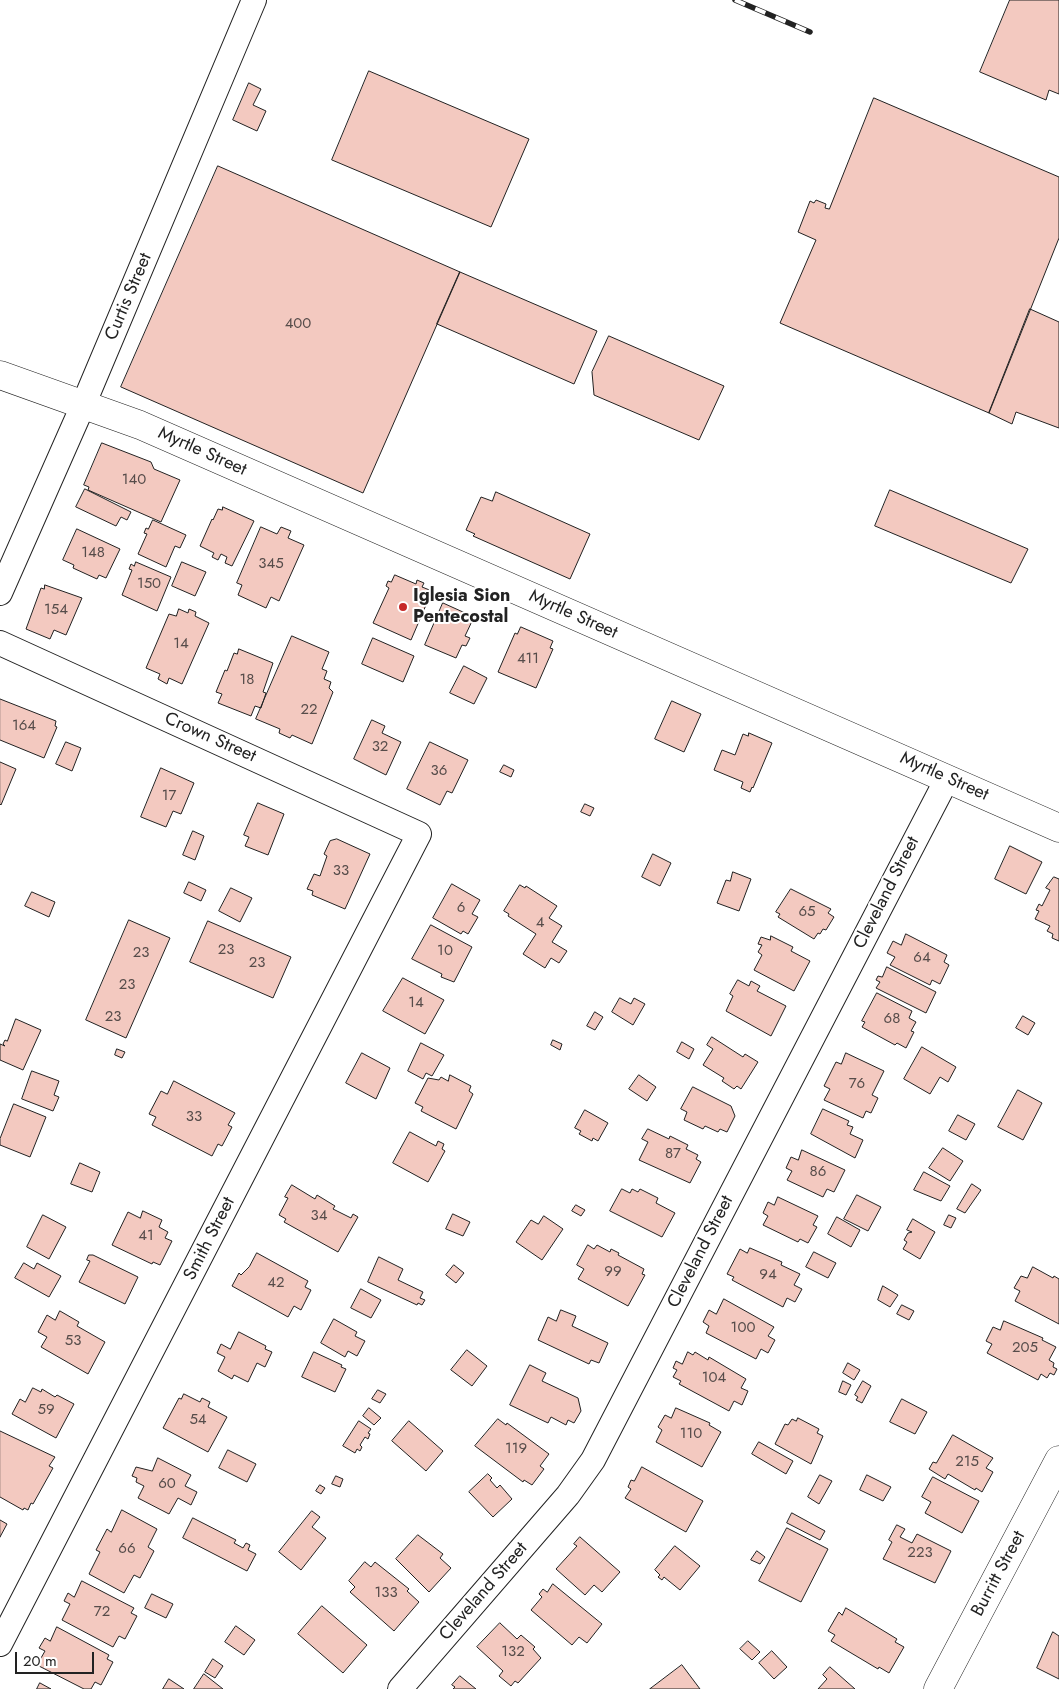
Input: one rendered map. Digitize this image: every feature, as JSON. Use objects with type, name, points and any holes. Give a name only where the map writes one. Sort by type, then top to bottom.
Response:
[{"type":"street","name":"Curtis Street","points":[[0,593],[84,403],[254,0]]},
{"type":"street","name":"Myrtle Street","points":[[0,376],[84,403],[140,425],[1059,828]]},
{"type":"street","name":"Crown Street","points":[[0,643],[419,834]]},
{"type":"street","name":"Cleveland Street","points":[[400,1689],[568,1495],[593,1460],[947,778]]},
{"type":"street","name":"Smith Street","points":[[0,1644],[419,834]]},
{"type":"street","name":"Burritt Street","points":[[938,1689],[1059,1460]]},
{"type":"building","points":[[1010,0],[1059,0],[1059,94],[1049,90],[1046,100],[980,72]]},
{"type":"building","points":[[369,71],[529,139],[491,227],[332,160]]},
{"type":"building","points":[[249,83],[261,89],[253,105],[266,111],[257,131],[233,120]]},
{"type":"building","points":[[874,98],[1059,177],[1059,238],[989,413],[780,323],[816,240],[798,232],[810,201],[814,203],[816,200],[826,204],[825,208],[829,209]]},
{"type":"building","points":[[218,166],[460,272],[363,493],[121,387]]},
{"type":"building","points":[[460,272],[597,331],[574,384],[437,324]]},
{"type":"building","points":[[1030,309],[1059,322],[1059,428],[1016,412],[1012,424],[989,413]]},
{"type":"building","points":[[609,336],[724,386],[699,440],[594,395],[592,372]]},
{"type":"building","points":[[102,443],[151,462],[154,469],[180,480],[161,522],[88,490],[89,487],[84,485]]},
{"type":"building","points":[[85,489],[131,512],[127,520],[121,517],[116,526],[76,507]]},
{"type":"building","points":[[890,490],[1028,549],[1011,583],[875,526]]},
{"type":"building","points":[[496,492],[590,534],[570,579],[473,536],[475,534],[466,530],[481,497],[492,501]]},
{"type":"building","points":[[223,507],[254,521],[232,566],[225,563],[227,557],[221,554],[218,560],[212,557],[214,553],[200,546],[212,519],[218,509],[222,510]]},
{"type":"building","points":[[153,520],[186,535],[180,548],[175,546],[166,567],[138,554],[147,534],[144,533],[146,528],[148,529]]},
{"type":"building","points":[[261,527],[277,534],[281,527],[291,531],[288,538],[304,545],[279,601],[271,597],[266,608],[238,595],[242,585],[237,583]]},
{"type":"building","points":[[77,529],[120,549],[106,578],[99,575],[97,579],[73,568],[74,565],[63,560]]},
{"type":"building","points":[[136,562],[171,577],[157,611],[122,595],[132,570],[129,569],[131,564],[134,566]]},
{"type":"building","points":[[182,562],[206,572],[195,596],[172,586]]},
{"type":"building","name":"Iglesia Sion Pentecostal","points":[[395,575],[416,584],[417,580],[424,583],[422,587],[432,591],[411,640],[373,623],[389,588],[386,586],[388,581],[391,582]]},
{"type":"building","points":[[45,585],[82,598],[66,635],[54,630],[50,639],[26,629],[41,588],[44,589]]},
{"type":"building","points":[[443,603],[474,617],[465,636],[470,638],[466,646],[462,645],[456,658],[425,645]]},
{"type":"building","points":[[179,609],[188,613],[189,609],[196,612],[195,616],[209,623],[182,684],[169,678],[167,684],[158,679],[160,674],[146,668],[169,614],[176,616]]},
{"type":"building","points":[[521,627],[553,641],[550,648],[553,649],[536,688],[498,672],[515,633],[517,634]]},
{"type":"building","points":[[292,636],[329,652],[322,669],[327,671],[324,679],[331,682],[329,688],[333,692],[312,744],[292,735],[290,738],[279,733],[280,729],[256,719]]},
{"type":"building","points":[[373,638],[414,656],[403,682],[362,664]]},
{"type":"building","points":[[239,649],[273,663],[263,692],[266,693],[261,708],[255,706],[251,716],[218,703],[222,694],[216,692],[234,653],[237,654]]},
{"type":"building","points":[[464,666],[487,678],[474,704],[450,693]]},
{"type":"building","points":[[0,699],[56,721],[55,726],[57,727],[44,758],[0,740]]},
{"type":"building","points":[[672,701],[701,714],[684,752],[655,739]]},
{"type":"building","points":[[372,720],[385,726],[382,733],[401,742],[386,775],[354,759]]},
{"type":"building","points":[[749,733],[772,743],[750,792],[741,788],[743,782],[714,770],[722,750],[735,755],[743,734],[748,736]]},
{"type":"building","points":[[66,742],[81,748],[72,771],[56,764]]},
{"type":"building","points":[[430,742],[468,760],[452,793],[447,791],[440,805],[407,789]]},
{"type":"building","points":[[0,762],[16,769],[1,805],[0,804]]},
{"type":"building","points":[[504,765],[514,770],[511,777],[500,772]]},
{"type":"building","points":[[161,768],[194,783],[181,814],[173,811],[166,827],[141,817]]},
{"type":"building","points":[[258,803],[284,814],[268,855],[245,846],[249,837],[244,835]]},
{"type":"building","points":[[585,804],[594,808],[590,816],[581,812]]},
{"type":"building","points":[[193,831],[204,836],[195,860],[183,855]]},
{"type":"building","points":[[337,839],[370,854],[345,909],[312,895],[313,891],[307,889],[314,874],[320,876],[327,856],[324,854],[330,841]]},
{"type":"building","points":[[1010,846],[1042,862],[1026,894],[995,879]]},
{"type":"building","points":[[653,854],[671,863],[660,886],[642,877]]},
{"type":"building","points":[[733,872],[751,879],[739,911],[717,903],[726,880],[730,881]]},
{"type":"building","points":[[1054,877],[1059,879],[1059,941],[1052,938],[1053,934],[1047,931],[1050,926],[1035,919],[1039,911],[1036,910],[1039,904],[1042,906],[1050,890],[1046,888]]},
{"type":"building","points":[[189,882],[206,890],[201,901],[184,893]]},
{"type":"building","points":[[452,884],[480,900],[472,914],[478,917],[468,934],[463,931],[461,934],[433,918]]},
{"type":"building","points":[[520,885],[525,888],[526,886],[557,906],[549,918],[562,926],[552,942],[567,951],[559,963],[551,958],[545,968],[523,954],[536,934],[508,916],[509,914],[504,911]]},
{"type":"building","points":[[231,888],[252,898],[240,922],[219,911]]},
{"type":"building","points":[[791,889],[831,909],[828,913],[834,917],[826,930],[823,929],[814,939],[778,917],[780,914],[776,912]]},
{"type":"building","points":[[32,892],[55,902],[49,917],[25,906]]},
{"type":"building","points":[[129,920],[170,938],[126,1038],[86,1020]]},
{"type":"building","points":[[208,921],[291,957],[273,998],[190,962]]},
{"type":"building","points":[[431,925],[472,947],[454,982],[441,977],[442,974],[412,959]]},
{"type":"building","points":[[906,934],[947,955],[944,962],[949,965],[940,984],[932,980],[930,985],[890,965],[895,957],[887,953],[893,941],[901,945]]},
{"type":"building","points":[[771,936],[793,947],[791,951],[810,961],[794,991],[754,970],[762,955],[758,952],[762,945],[758,944],[761,937],[770,940]]},
{"type":"building","points":[[887,967],[936,992],[926,1013],[876,988],[880,982],[876,980],[878,976],[882,977]]},
{"type":"building","points":[[403,978],[444,1000],[425,1034],[383,1011]]},
{"type":"building","points":[[738,980],[749,986],[751,981],[760,986],[757,991],[786,1006],[771,1036],[726,1011],[733,996],[730,994]]},
{"type":"building","points":[[877,993],[912,1011],[909,1018],[916,1022],[911,1031],[914,1032],[906,1048],[897,1043],[895,1045],[862,1027],[865,1022],[862,1021]]},
{"type":"building","points":[[620,998],[631,1004],[634,998],[645,1004],[633,1025],[612,1012]]},
{"type":"building","points":[[595,1012],[603,1017],[595,1030],[587,1026]]},
{"type":"building","points":[[1023,1016],[1035,1023],[1028,1035],[1016,1028]]},
{"type":"building","points":[[16,1019],[41,1030],[23,1070],[0,1060],[0,1044],[5,1046],[3,1044],[5,1040],[7,1041]]},
{"type":"building","points":[[712,1037],[743,1057],[745,1054],[758,1062],[741,1089],[737,1086],[734,1089],[722,1081],[724,1078],[703,1065],[713,1049],[707,1045]]},
{"type":"building","points":[[553,1040],[562,1044],[560,1050],[551,1045]]},
{"type":"building","points":[[682,1042],[694,1049],[689,1059],[677,1052]]},
{"type":"building","points":[[421,1043],[444,1055],[432,1076],[426,1073],[423,1079],[408,1071]]},
{"type":"building","points":[[922,1047],[956,1067],[948,1082],[940,1077],[930,1094],[904,1079]]},
{"type":"building","points":[[117,1049],[125,1052],[122,1058],[115,1055]]},
{"type":"building","points":[[362,1053],[390,1068],[376,1099],[346,1083]]},
{"type":"building","points":[[846,1053],[884,1071],[872,1095],[878,1098],[871,1113],[866,1111],[863,1118],[824,1100],[830,1089],[824,1086],[836,1062],[841,1064]]},
{"type":"building","points":[[32,1071],[59,1081],[54,1095],[59,1097],[53,1111],[22,1099]]},
{"type":"building","points":[[450,1075],[471,1086],[469,1091],[473,1094],[456,1129],[421,1111],[423,1107],[415,1103],[428,1078],[439,1080],[441,1077],[448,1081]]},
{"type":"building","points":[[639,1075],[656,1087],[647,1101],[629,1089]]},
{"type":"building","points":[[174,1081],[235,1113],[228,1125],[232,1127],[222,1146],[218,1144],[212,1156],[152,1125],[156,1117],[149,1114],[161,1091],[167,1094]]},
{"type":"building","points":[[693,1087],[731,1106],[735,1116],[727,1132],[720,1129],[718,1132],[705,1126],[703,1129],[684,1120],[687,1112],[681,1109]]},
{"type":"building","points":[[1018,1090],[1042,1103],[1023,1140],[998,1127]]},
{"type":"building","points":[[14,1104],[46,1117],[30,1157],[0,1145],[0,1139]]},
{"type":"building","points":[[823,1109],[849,1121],[847,1125],[853,1127],[850,1134],[863,1140],[855,1158],[811,1134]]},
{"type":"building","points":[[585,1110],[608,1123],[598,1141],[593,1138],[592,1141],[579,1134],[581,1131],[575,1128]]},
{"type":"building","points":[[958,1115],[975,1124],[966,1140],[949,1131]]},
{"type":"building","points":[[648,1129],[669,1139],[670,1136],[688,1145],[686,1149],[698,1155],[696,1159],[701,1162],[690,1183],[639,1160],[648,1142],[642,1139]]},
{"type":"building","points":[[410,1132],[436,1146],[438,1141],[444,1144],[442,1149],[445,1151],[428,1182],[393,1163]]},
{"type":"building","points":[[943,1148],[963,1161],[950,1181],[929,1168]]},
{"type":"building","points":[[802,1150],[845,1170],[834,1192],[827,1189],[823,1197],[787,1180],[792,1171],[786,1168],[791,1157],[798,1160]]},
{"type":"building","points":[[80,1163],[100,1172],[92,1192],[71,1184]]},
{"type":"building","points":[[924,1172],[950,1186],[941,1201],[914,1190]]},
{"type":"building","points":[[972,1184],[981,1190],[965,1213],[957,1209]]},
{"type":"building","points":[[292,1185],[315,1199],[317,1195],[335,1206],[333,1209],[351,1218],[353,1214],[358,1217],[338,1252],[284,1222],[286,1219],[279,1215],[288,1198],[285,1197]]},
{"type":"building","points":[[622,1189],[630,1193],[632,1189],[638,1192],[640,1189],[658,1198],[656,1203],[675,1213],[662,1237],[610,1211]]},
{"type":"building","points":[[857,1195],[881,1207],[868,1231],[844,1219]]},
{"type":"building","points":[[778,1197],[818,1216],[813,1225],[817,1227],[808,1243],[800,1239],[798,1242],[763,1225],[768,1216],[763,1213],[768,1202],[774,1205]]},
{"type":"building","points":[[576,1205],[585,1210],[581,1216],[572,1211]]},
{"type":"building","points":[[143,1211],[162,1220],[159,1227],[168,1232],[165,1238],[172,1241],[160,1265],[153,1262],[152,1264],[112,1245],[128,1212],[140,1218]]},
{"type":"building","points":[[453,1214],[470,1222],[463,1236],[446,1229]]},
{"type":"building","points":[[43,1215],[66,1227],[49,1259],[27,1247]]},
{"type":"building","points":[[949,1215],[956,1218],[951,1228],[944,1225]]},
{"type":"building","points":[[544,1216],[563,1229],[542,1260],[516,1242],[531,1220],[538,1224]]},
{"type":"building","points":[[837,1217],[860,1230],[851,1247],[828,1234]]},
{"type":"building","points":[[913,1219],[935,1232],[920,1259],[903,1249],[907,1242],[904,1240],[908,1233],[912,1232],[907,1230]]},
{"type":"building","points":[[588,1245],[594,1249],[597,1245],[610,1252],[611,1249],[619,1253],[618,1255],[644,1269],[642,1274],[645,1275],[628,1306],[578,1279],[584,1269],[577,1265]]},
{"type":"building","points":[[750,1248],[782,1262],[781,1265],[800,1274],[794,1285],[802,1289],[795,1302],[787,1298],[783,1307],[732,1280],[734,1277],[727,1274],[740,1249],[747,1253]]},
{"type":"building","points":[[814,1252],[836,1263],[828,1278],[806,1267]]},
{"type":"building","points":[[257,1253],[308,1281],[305,1287],[311,1290],[301,1310],[294,1306],[288,1317],[232,1286],[239,1273],[241,1275],[249,1267]]},
{"type":"building","points":[[89,1255],[93,1255],[138,1277],[125,1304],[79,1282],[90,1261],[87,1260]]},
{"type":"building","points":[[379,1257],[403,1269],[398,1280],[423,1292],[420,1298],[425,1300],[422,1305],[418,1303],[417,1305],[368,1282]]},
{"type":"building","points":[[24,1263],[34,1269],[37,1263],[61,1276],[49,1297],[15,1278]]},
{"type":"building","points":[[454,1265],[464,1273],[456,1283],[446,1275]]},
{"type":"building","points":[[1033,1267],[1053,1278],[1054,1276],[1059,1279],[1059,1324],[1015,1301],[1020,1291],[1014,1288],[1021,1276],[1027,1278]]},
{"type":"building","points":[[883,1286],[898,1295],[890,1307],[878,1300]]},
{"type":"building","points":[[361,1289],[381,1300],[371,1318],[351,1308]]},
{"type":"building","points":[[724,1299],[774,1327],[768,1336],[775,1340],[768,1353],[761,1349],[756,1359],[706,1333],[709,1326],[703,1322],[709,1310],[716,1314]]},
{"type":"building","points":[[902,1305],[914,1311],[909,1320],[897,1314]]},
{"type":"building","points":[[561,1310],[576,1316],[572,1326],[608,1343],[599,1363],[591,1360],[589,1364],[538,1340],[548,1317],[556,1321]]},
{"type":"building","points":[[60,1311],[79,1322],[77,1326],[105,1342],[88,1374],[41,1347],[47,1337],[38,1332],[47,1315],[55,1320]]},
{"type":"building","points":[[334,1319],[357,1332],[355,1336],[365,1341],[357,1356],[348,1351],[345,1357],[321,1343]]},
{"type":"building","points":[[1004,1321],[1043,1338],[1042,1340],[1056,1347],[1049,1360],[1054,1363],[1053,1367],[1057,1369],[1054,1375],[1050,1373],[1047,1378],[1041,1374],[1038,1380],[987,1353],[992,1344],[986,1341],[993,1327],[1000,1330]]},
{"type":"building","points":[[239,1332],[266,1346],[265,1349],[272,1352],[265,1367],[257,1363],[248,1382],[234,1375],[232,1379],[218,1371],[225,1357],[217,1353],[221,1344],[230,1349]]},
{"type":"building","points":[[467,1350],[487,1366],[472,1386],[451,1370]]},
{"type":"building","points":[[314,1352],[342,1365],[341,1367],[346,1369],[335,1392],[302,1377]]},
{"type":"building","points":[[688,1352],[693,1355],[695,1352],[708,1360],[709,1357],[746,1379],[741,1388],[748,1391],[742,1405],[734,1401],[729,1411],[679,1384],[681,1381],[673,1377],[677,1370],[673,1368],[676,1361],[682,1364]]},
{"type":"building","points":[[848,1363],[860,1370],[854,1380],[843,1373]]},
{"type":"building","points":[[530,1365],[546,1373],[542,1381],[578,1398],[581,1411],[574,1423],[568,1420],[566,1425],[551,1417],[548,1423],[510,1405]]},
{"type":"building","points":[[843,1381],[851,1385],[846,1395],[839,1392]]},
{"type":"building","points":[[863,1381],[871,1386],[862,1403],[856,1400],[858,1397],[855,1395]]},
{"type":"building","points":[[33,1388],[41,1392],[42,1389],[55,1397],[57,1395],[74,1404],[56,1438],[12,1414],[20,1399],[25,1402]]},
{"type":"building","points":[[378,1390],[386,1394],[380,1403],[372,1399]]},
{"type":"building","points":[[184,1394],[200,1402],[202,1398],[210,1402],[208,1407],[227,1417],[208,1452],[163,1428],[179,1398],[181,1399]]},
{"type":"building","points":[[902,1399],[927,1412],[915,1434],[890,1422]]},
{"type":"building","points":[[369,1408],[381,1418],[374,1425],[363,1416]]},
{"type":"building","points":[[676,1408],[710,1423],[709,1425],[721,1432],[702,1467],[656,1442],[662,1430],[658,1427],[665,1415],[671,1418]]},
{"type":"building","points":[[798,1418],[819,1429],[817,1433],[823,1436],[811,1464],[775,1444],[785,1424],[788,1425],[792,1419],[796,1421]]},
{"type":"building","points":[[498,1419],[506,1425],[507,1423],[549,1454],[540,1466],[544,1469],[532,1485],[524,1480],[523,1482],[475,1446]]},
{"type":"building","points":[[359,1421],[371,1429],[368,1433],[370,1434],[368,1439],[365,1437],[360,1445],[362,1447],[360,1451],[357,1449],[355,1453],[343,1446]]},
{"type":"building","points":[[409,1421],[443,1451],[426,1471],[392,1441]]},
{"type":"building","points":[[0,1431],[55,1457],[49,1466],[53,1468],[28,1510],[24,1508],[23,1510],[0,1497]]},
{"type":"building","points":[[953,1435],[993,1458],[986,1468],[993,1472],[982,1492],[976,1488],[975,1490],[948,1474],[945,1479],[929,1469],[933,1462],[936,1463]]},
{"type":"building","points":[[759,1442],[793,1461],[786,1474],[752,1454]]},
{"type":"building","points":[[228,1450],[256,1464],[247,1482],[219,1468]]},
{"type":"building","points":[[158,1458],[191,1475],[185,1486],[197,1492],[191,1505],[178,1498],[169,1514],[138,1498],[144,1486],[136,1482],[137,1478],[132,1476],[136,1467],[152,1471]]},
{"type":"building","points":[[642,1467],[703,1501],[686,1532],[625,1498],[631,1489],[628,1487],[631,1480],[634,1481]]},
{"type":"building","points":[[488,1474],[492,1478],[490,1480],[497,1488],[500,1485],[512,1499],[493,1517],[469,1492]]},
{"type":"building","points":[[820,1475],[832,1481],[819,1504],[808,1497]]},
{"type":"building","points":[[867,1475],[891,1487],[883,1501],[860,1490]]},
{"type":"building","points":[[336,1476],[343,1479],[340,1487],[332,1484]]},
{"type":"building","points":[[933,1477],[979,1501],[962,1533],[925,1513],[931,1502],[922,1497]]},
{"type":"building","points":[[320,1485],[325,1488],[321,1494],[316,1491]]},
{"type":"building","points":[[122,1510],[157,1529],[148,1547],[154,1551],[140,1578],[134,1575],[124,1593],[89,1574],[100,1552],[96,1550],[107,1529],[111,1532]]},
{"type":"building","points":[[312,1511],[320,1517],[312,1527],[326,1538],[301,1570],[279,1552]]},
{"type":"building","points":[[792,1513],[825,1531],[820,1540],[787,1523]]},
{"type":"building","points":[[193,1518],[236,1540],[234,1543],[243,1548],[246,1543],[250,1545],[248,1550],[256,1554],[247,1571],[183,1538]]},
{"type":"building","points":[[0,1520],[7,1524],[0,1537]]},
{"type":"building","points":[[897,1525],[905,1529],[900,1537],[912,1543],[917,1534],[951,1551],[935,1583],[883,1559],[892,1542],[889,1540]]},
{"type":"building","points":[[787,1528],[828,1549],[801,1602],[759,1581]]},
{"type":"building","points":[[418,1535],[443,1554],[440,1558],[451,1568],[429,1592],[396,1559]]},
{"type":"building","points":[[580,1537],[620,1572],[602,1592],[594,1585],[585,1595],[556,1569],[577,1546],[574,1544]]},
{"type":"building","points":[[675,1546],[700,1566],[680,1590],[664,1577],[662,1580],[658,1577],[660,1575],[655,1570]]},
{"type":"building","points":[[757,1551],[765,1557],[760,1564],[751,1560]]},
{"type":"building","points":[[365,1562],[371,1567],[375,1562],[409,1589],[407,1591],[419,1602],[394,1631],[350,1592],[355,1587],[349,1581]]},
{"type":"building","points":[[82,1581],[134,1608],[131,1613],[137,1616],[125,1639],[119,1636],[113,1647],[62,1620],[70,1604],[64,1601],[68,1593],[74,1597]]},
{"type":"building","points":[[553,1584],[602,1624],[587,1643],[579,1637],[572,1645],[531,1610],[542,1597],[539,1594],[543,1589],[547,1592]]},
{"type":"building","points":[[152,1594],[173,1604],[166,1618],[145,1608]]},
{"type":"building","points":[[322,1606],[367,1645],[343,1673],[298,1634]]},
{"type":"building","points":[[846,1608],[897,1639],[895,1642],[904,1647],[889,1673],[879,1667],[878,1669],[831,1641],[835,1635],[828,1631],[839,1612],[842,1615]]},
{"type":"building","points":[[500,1623],[517,1639],[521,1635],[535,1647],[533,1649],[541,1658],[518,1683],[515,1681],[511,1686],[499,1676],[503,1671],[477,1647]]},
{"type":"building","points":[[236,1626],[255,1640],[244,1655],[225,1642]]},
{"type":"building","points":[[57,1627],[109,1655],[107,1659],[113,1662],[101,1685],[95,1682],[91,1689],[84,1689],[37,1665],[45,1651],[39,1648],[45,1638],[50,1641]]},
{"type":"building","points":[[1053,1632],[1059,1636],[1059,1679],[1037,1668]]},
{"type":"building","points":[[748,1641],[760,1652],[752,1660],[740,1649]]},
{"type":"building","points":[[772,1651],[787,1667],[774,1679],[759,1663]]},
{"type":"building","points":[[213,1659],[223,1666],[215,1678],[205,1672]]},
{"type":"building","points":[[682,1665],[700,1689],[650,1689]]},
{"type":"building","points":[[830,1667],[855,1689],[818,1689],[827,1679],[823,1675]]},
{"type":"building","points":[[204,1674],[223,1689],[194,1689]]},
{"type":"building","points":[[460,1676],[476,1689],[453,1689],[455,1687],[452,1685]]},
{"type":"building","points":[[169,1679],[184,1689],[163,1689]]},
{"type":"building","points":[[40,1683],[51,1689],[37,1689]]},
{"type":"railway","points":[[735,0],[810,32]]},
{"type":"place","name":"Iglesia Sion Pentecostal","points":[[403,607]]}]
